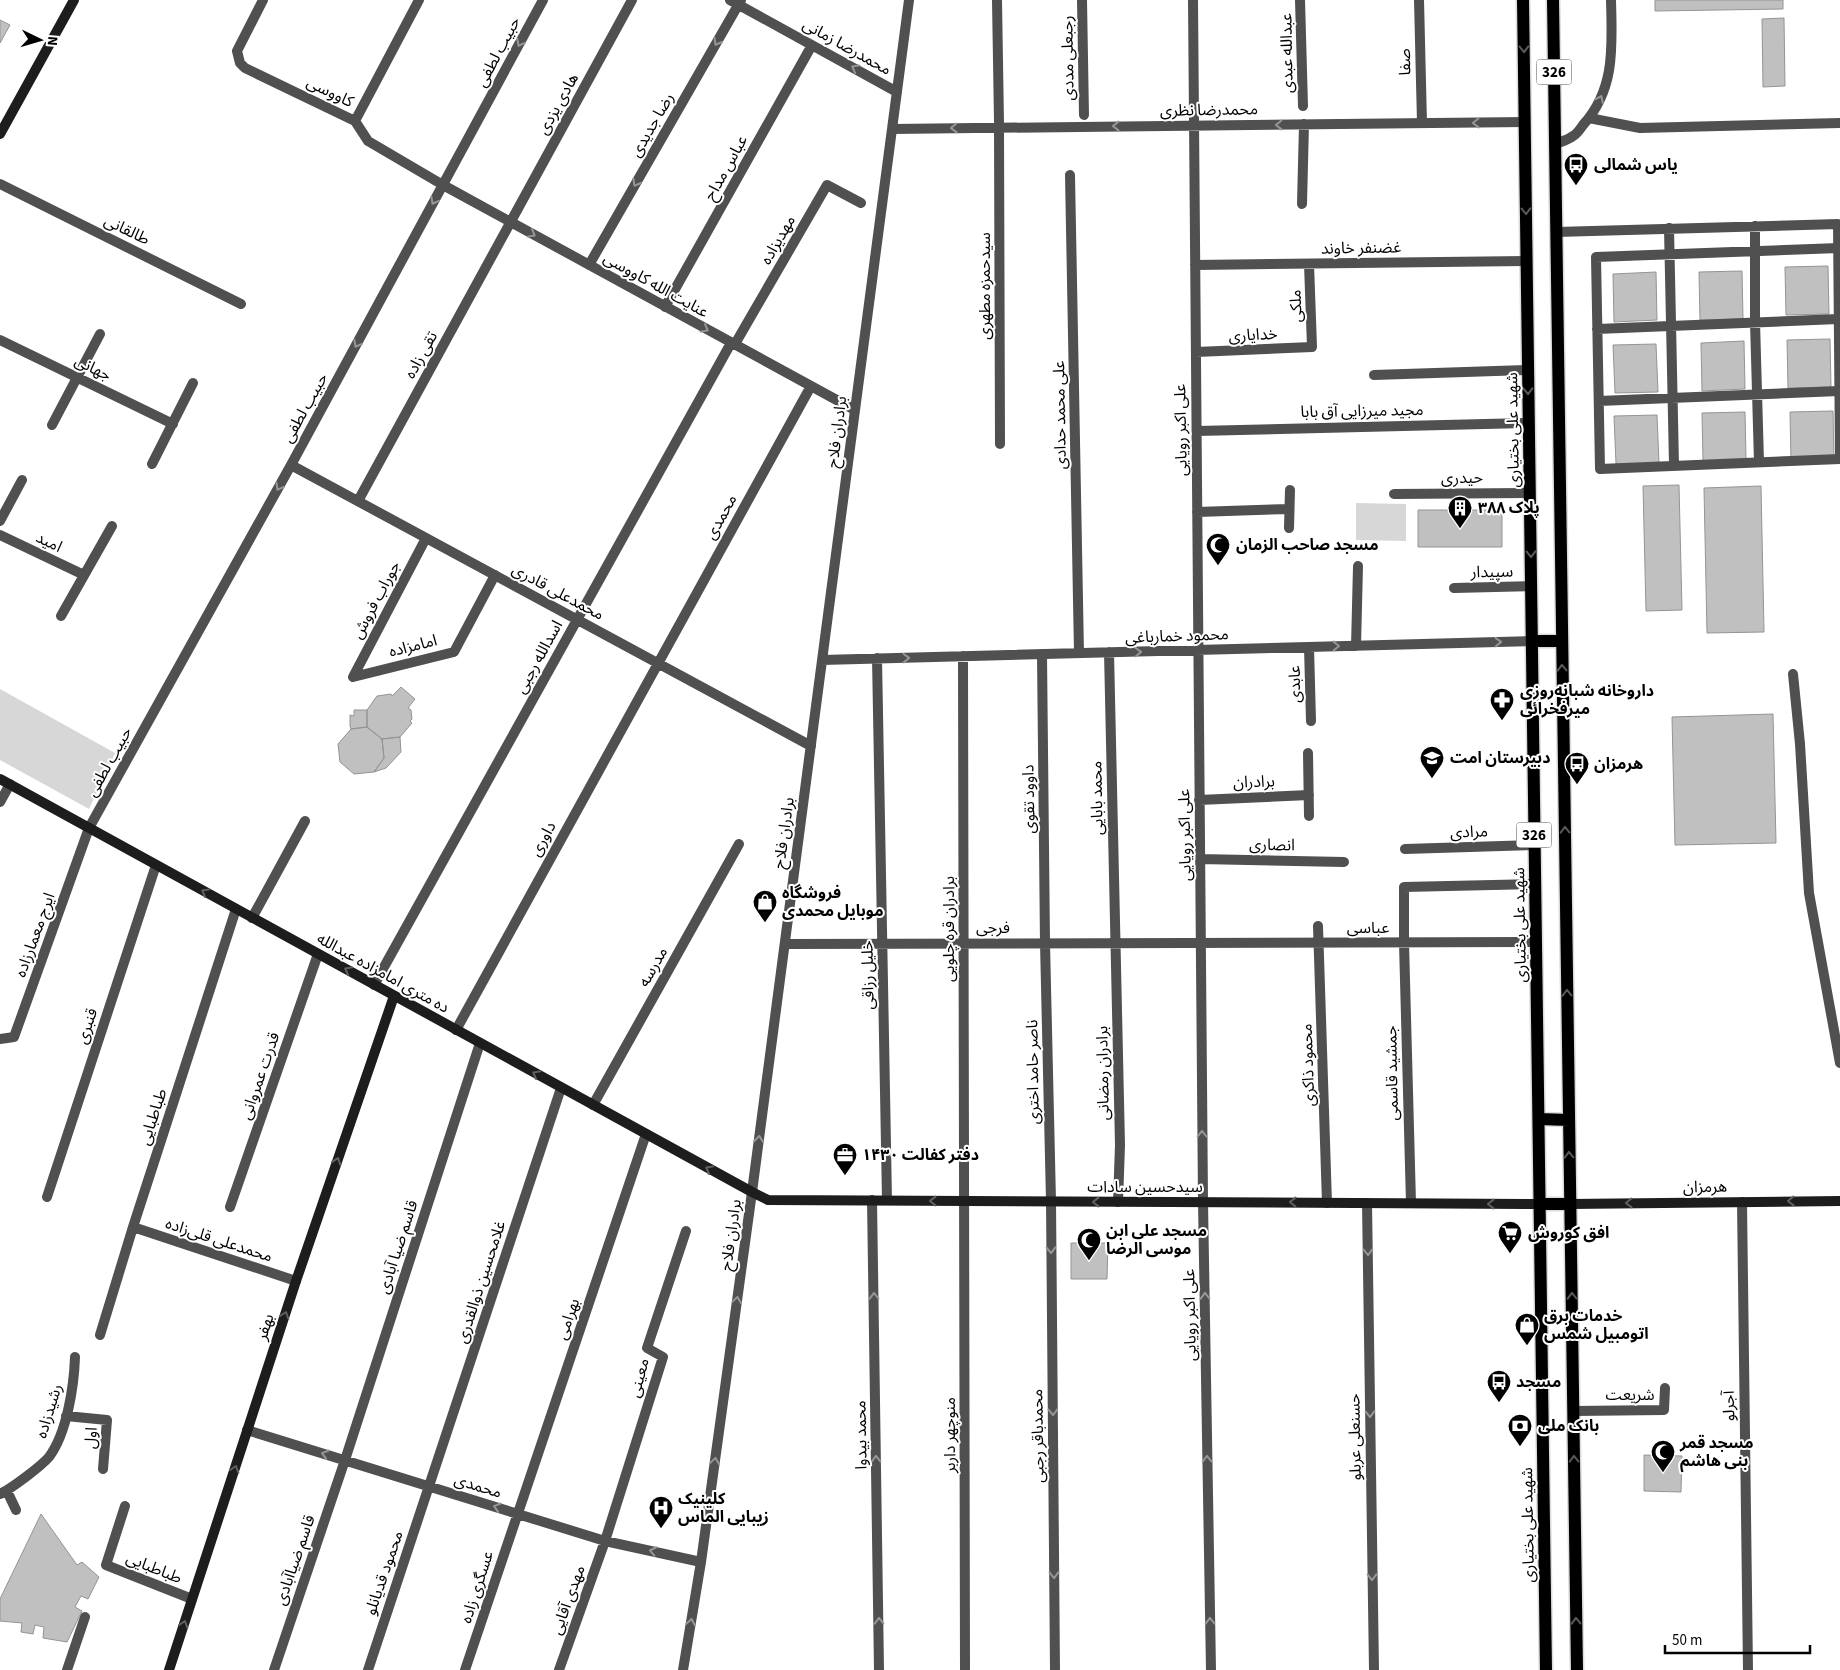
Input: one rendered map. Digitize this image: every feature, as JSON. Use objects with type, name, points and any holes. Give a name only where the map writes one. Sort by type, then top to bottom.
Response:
[{"type":"main road","points":[[0,134],[74,0]]},
{"type":"main road","name":"شهید علی بختیاری","points":[[1523,0],[1546,1670]]},
{"type":"main road","name":"326","points":[[1553,0],[1577,1670]]},
{"type":"main road","points":[[1532,641],[1562,641]]},
{"type":"main road","name":"ده متری امامزاده عبدالله","points":[[0,779],[752,1192]]},
{"type":"main road","name":"بهفر","points":[[169,1670],[296,1281],[394,996]]},
{"type":"main road","points":[[1539,1119],[1569,1120]]},
{"type":"main road","name":"سیدحسین سادات","points":[[752,1192],[768,1200],[779,1201],[1540,1204]]},
{"type":"main road","name":"هرمزان","points":[[1570,1204],[1840,1201]]},
{"type":"main road","points":[[1540,1204],[1570,1204]]},
{"type":"street","name":"کاووسی","points":[[262,0],[236,50],[245,68],[355,121],[368,141],[443,185]]},
{"type":"street","points":[[355,121],[419,0]]},
{"type":"street","name":"حبیب لطفی","points":[[89,828],[291,465],[543,0]]},
{"type":"street","name":"هادی یزدی","points":[[511,222],[632,0]]},
{"type":"street","name":"برادران فلاح","points":[[683,1670],[701,1562],[752,1192],[909,0]]},
{"type":"street","name":"سیدحمزه مطهری","points":[[997,0],[1000,444]]},
{"type":"street","name":"رجبعلی مددی","points":[[1082,0],[1084,115]]},
{"type":"street","name":"علی اکبر رویایی","points":[[1193,0],[1203,1202],[1211,1670]]},
{"type":"street","name":"عبدالله عبدی","points":[[1300,0],[1303,106]]},
{"type":"street","name":"صفا","points":[[1420,0],[1422,123]]},
{"type":"street","points":[[1555,144],[1573,136],[1590,118],[1602,99],[1609,74],[1612,48],[1611,0]]},
{"type":"street","name":"محمدرضا زمانی","points":[[737,2],[897,92]]},
{"type":"street","name":"رضا جدیدی","points":[[590,265],[737,2]]},
{"type":"street","name":"عباس مداح","points":[[665,306],[812,45]]},
{"type":"street","points":[[1590,118],[1640,128],[1840,123]]},
{"type":"street","name":"محمدرضا نظری","points":[[892,129],[999,125],[1194,126],[1525,122]]},
{"type":"street","points":[[1302,204],[1304,124]]},
{"type":"street","name":"علی محمد حدادی","points":[[1070,175],[1079,653]]},
{"type":"street","name":"طالقانی","points":[[0,184],[241,304]]},
{"type":"street","name":"عنایت‌ الله کاووسی","points":[[443,185],[855,410]]},
{"type":"street","name":"مهدیزاده","points":[[733,344],[827,185],[861,203]]},
{"type":"street","name":"تقی زاده","points":[[358,501],[511,222]]},
{"type":"street","points":[[1556,232],[1838,224],[1840,459],[1600,469],[1596,257],[1838,248]]},
{"type":"street","points":[[1755,226],[1755,322],[1759,462]]},
{"type":"street","points":[[1669,228],[1674,465]]},
{"type":"street","name":"غضنفر خاوند","points":[[1195,265],[1527,261]]},
{"type":"street","name":"ملکی","points":[[1309,264],[1312,347]]},
{"type":"street","points":[[1597,329],[1838,319]]},
{"type":"street","points":[[52,425],[100,334]]},
{"type":"street","name":"جهانی","points":[[0,340],[173,424]]},
{"type":"street","name":"اسدالله رجبی","points":[[374,985],[733,344]]},
{"type":"street","name":"خدایاری","points":[[1196,352],[1312,347]]},
{"type":"street","points":[[1374,375],[1528,370]]},
{"type":"street","points":[[152,464],[193,383]]},
{"type":"street","name":"محمدی","points":[[657,663],[811,386]]},
{"type":"street","points":[[1599,401],[1839,390]]},
{"type":"street","name":"مجید میرزایی آق بابا","points":[[1196,431],[1529,424]]},
{"type":"street","name":"محمدعلی قادری","points":[[291,465],[811,746]]},
{"type":"street","points":[[0,521],[22,480]]},
{"type":"street","points":[[1289,528],[1290,490]]},
{"type":"street","name":"حیدری","points":[[1394,494],[1530,493]]},
{"type":"street","points":[[1197,512],[1289,509]]},
{"type":"street","points":[[61,616],[112,526]]},
{"type":"street","name":"امید","points":[[0,535],[84,575]]},
{"type":"street","name":"جوراب فروش","points":[[353,677],[426,538]]},
{"type":"street","points":[[1356,646],[1358,566]]},
{"type":"street","name":"امامزاده","points":[[353,677],[454,652],[495,575]]},
{"type":"street","name":"سپیدار","points":[[1454,588],[1531,586]]},
{"type":"street","name":"محمود خمارباغی","points":[[822,660],[1532,641]]},
{"type":"street","name":"عابدی","points":[[1309,647],[1310,720]]},
{"type":"street","name":"محمد بابایی","points":[[1109,652],[1114,943]]},
{"type":"street","name":"داوود تقوی","points":[[1042,654],[1045,943]]},
{"type":"street","name":"برادران قره چلویی","points":[[963,656],[964,1201]]},
{"type":"street","name":"خلیل رزاقی","points":[[877,658],[887,1200]]},
{"type":"street","name":"داوری","points":[[456,1030],[657,663]]},
{"type":"street","points":[[1794,674],[1809,894],[1840,1063]]},
{"type":"street","points":[[1308,753],[1309,816]]},
{"type":"street","points":[[0,802],[10,784]]},
{"type":"street","name":"برادران","points":[[1199,800],[1309,795]]},
{"type":"street","points":[[252,918],[305,821]]},
{"type":"street","name":"ایرج معمارزاده","points":[[0,1038],[14,1037],[89,828]]},
{"type":"street","name":"مدرسه","points":[[593,1105],[739,844]]},
{"type":"street","name":"مرادی","points":[[1405,849],[1535,845]]},
{"type":"street","name":"انصاری","points":[[1200,859],[1344,862]]},
{"type":"street","name":"قنبری","points":[[47,1197],[156,865]]},
{"type":"street","name":"جمشید قاسمی","points":[[1411,1203],[1404,887],[1535,884]]},
{"type":"street","name":"طباطبایی","points":[[100,1335],[236,909]]},
{"type":"street","name":"محمود ذاکری","points":[[1318,926],[1327,1203]]},
{"type":"street","name":"عباسی","points":[[1201,943],[1536,942]]},
{"type":"street","name":"ناصر حامد اختری","points":[[1045,943],[1051,1201]]},
{"type":"street","name":"برادران رمضانی","points":[[1114,943],[1120,1145],[1118,1202]]},
{"type":"street","name":"فرجی","points":[[785,944],[1201,943]]},
{"type":"street","name":"قدرت عمروانی","points":[[230,1207],[318,954]]},
{"type":"street","name":"قاسم ضیا آبادی","points":[[345,1460],[480,1043]]},
{"type":"street","name":"غلامحسین ذوالقدری","points":[[430,1486],[561,1088]]},
{"type":"street","name":"بهرامی","points":[[517,1514],[646,1134]]},
{"type":"street","name":"محمد بیدوا","points":[[872,1200],[879,1670]]},
{"type":"street","name":"منوچهر داربر","points":[[964,1201],[966,1670]]},
{"type":"street","name":"محمدباقر رجبی","points":[[1051,1201],[1055,1670]]},
{"type":"street","name":"آجرلو","points":[[1742,1202],[1748,1670]]},
{"type":"street","name":"حسنعلی عربلو","points":[[1367,1203],[1374,1670]]},
{"type":"street","name":"محمدعلی قلی‌زاده","points":[[133,1227],[296,1281]]},
{"type":"street","name":"معینی","points":[[605,1541],[663,1357],[647,1348],[686,1231]]},
{"type":"street","name":"رشیدزاده","points":[[3,1492],[38,1468],[50,1455],[58,1440],[66,1416],[74,1378],[75,1357]]},
{"type":"street","name":"شریعت","points":[[1574,1410],[1664,1410],[1665,1388]]},
{"type":"street","name":"اول","points":[[66,1416],[107,1420],[103,1469]]},
{"type":"street","name":"محمدی","points":[[248,1430],[605,1541],[701,1562]]},
{"type":"street","name":"قاسم ضیاآبادی","points":[[274,1670],[345,1460]]},
{"type":"street","name":"محمود قدیانلو","points":[[368,1670],[430,1486]]},
{"type":"street","points":[[3,1492],[16,1510]]},
{"type":"street","name":"طباطبایی","points":[[125,1506],[106,1565],[192,1599]]},
{"type":"street","name":"عسگری زاده","points":[[465,1670],[517,1514]]},
{"type":"street","name":"مهدی آقایی","points":[[559,1670],[605,1541]]},
{"type":"street","points":[[67,1670],[85,1617]]},
{"type":"shaded area","points":[[1356,503],[1406,504],[1406,541],[1356,540]]},
{"type":"shaded area","points":[[0,689],[115,753],[89,809],[0,760]]},
{"type":"building","points":[[1655,0],[1783,0],[1783,9],[1655,11]]},
{"type":"building","points":[[1784,18],[1785,86],[1763,87],[1762,19]]},
{"type":"building","points":[[0,20],[10,25],[0,43]]},
{"type":"building","points":[[1828,266],[1829,314],[1786,315],[1785,267]]},
{"type":"building","points":[[1742,271],[1743,319],[1700,320],[1699,272]]},
{"type":"building","points":[[1656,272],[1657,320],[1614,322],[1613,274]]},
{"type":"building","points":[[1830,339],[1831,387],[1788,388],[1787,340]]},
{"type":"building","points":[[1744,341],[1745,389],[1702,391],[1701,343]]},
{"type":"building","points":[[1656,344],[1658,392],[1615,393],[1613,345]]},
{"type":"building","points":[[1833,411],[1834,459],[1791,460],[1790,412]]},
{"type":"building","points":[[1745,412],[1746,460],[1703,461],[1702,413]]},
{"type":"building","points":[[1657,415],[1659,463],[1616,464],[1614,416]]},
{"type":"building","points":[[1679,485],[1682,610],[1646,611],[1643,486]]},
{"type":"building","points":[[1761,486],[1764,632],[1707,633],[1704,488]]},
{"type":"building","name":"پلاک ۳۸۸","points":[[1418,510],[1502,510],[1502,547],[1418,547]]},
{"type":"building","points":[[401,687],[415,699],[408,708],[411,710],[412,719],[410,721],[412,723],[400,737],[382,739],[367,727],[367,710],[377,696],[391,694],[392,696]]},
{"type":"building","points":[[354,710],[367,710],[367,727],[351,729],[350,715],[354,716]]},
{"type":"building","points":[[1773,714],[1776,843],[1675,845],[1672,717]]},
{"type":"building","points":[[367,727],[382,739],[384,758],[374,772],[354,774],[340,762],[338,744],[351,729]]},
{"type":"building","points":[[400,737],[401,752],[386,768],[374,772],[384,758],[382,739]]},
{"type":"building","name":"مسجد علی ابن موسی الرضا","points":[[1071,1243],[1108,1243],[1107,1279],[1071,1279]]},
{"type":"building","name":"مسجد قمر بنی هاشم","points":[[1644,1455],[1682,1456],[1681,1492],[1644,1491]]},
{"type":"building","points":[[41,1514],[77,1565],[82,1562],[99,1577],[88,1599],[81,1596],[75,1607],[82,1611],[67,1642],[43,1638],[44,1627],[35,1625],[33,1634],[21,1632],[22,1623],[0,1621],[0,1599]]},
{"type":"place","name":"یاس شمالی","points":[[1576,186]]},
{"type":"place","name":"پلاک ۳۸۸","points":[[1460,529]]},
{"type":"place","name":"مسجد صاحب الزمان","points":[[1218,566]]},
{"type":"place","name":"داروخانه شبانه‌روزی میرفخرائی","points":[[1502,721]]},
{"type":"place","name":"دبیرستان امت","points":[[1432,779]]},
{"type":"place","name":"هرمزان","points":[[1577,785]]},
{"type":"place","name":"فروشگاه موبایل محمدی","points":[[765,923]]},
{"type":"place","name":"دفتر کفالت ۱۴۳۰","points":[[845,1176]]},
{"type":"place","name":"افق کوروش","points":[[1510,1254]]},
{"type":"place","name":"مسجد علی ابن موسی الرضا","points":[[1089,1261]]},
{"type":"place","name":"خدمات برق اتومبیل شمس","points":[[1527,1346]]},
{"type":"place","name":"مسجد","points":[[1499,1403]]},
{"type":"place","name":"بانک ملی","points":[[1520,1447]]},
{"type":"place","name":"مسجد قمر بنی هاشم","points":[[1663,1473]]},
{"type":"place","name":"کلینیک زیبایی الماس","points":[[661,1529]]}]
